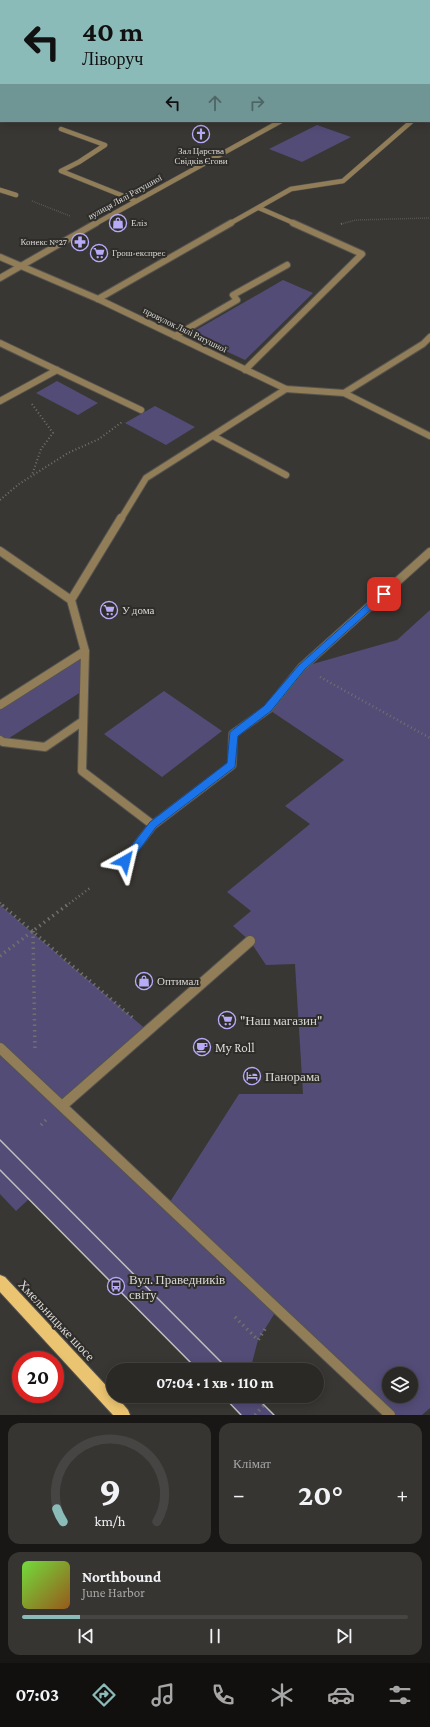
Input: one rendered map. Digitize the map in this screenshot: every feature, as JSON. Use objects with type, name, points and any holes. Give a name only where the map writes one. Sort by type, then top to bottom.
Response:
[{"type":"main road","name":"Хмельницьке шосе","points":[[0,1282],[123,1415]]},
{"type":"street","name":"вулиця Лялі Ратушної","points":[[0,278],[136,200],[279,122]]},
{"type":"street","points":[[98,299],[291,189],[343,181],[411,122]]},
{"type":"street","points":[[61,129],[105,145],[79,162],[61,171],[136,200]]},
{"type":"street","points":[[0,190],[16,194]]},
{"type":"street","points":[[245,370],[362,254],[259,208]]},
{"type":"street","name":"провулок Лялі Ратушної","points":[[0,257],[98,299],[286,389],[344,393]]},
{"type":"street","points":[[175,336],[237,300],[232,295],[287,265]]},
{"type":"street","points":[[344,393],[423,344],[430,337]]},
{"type":"street","points":[[0,343],[141,410]]},
{"type":"street","points":[[0,401],[57,370]]},
{"type":"street","points":[[71,600],[141,483],[152,473],[286,389]]},
{"type":"street","points":[[344,393],[430,436]]},
{"type":"street","points":[[213,436],[286,475]]},
{"type":"street","points":[[0,552],[71,600],[86,651],[82,771],[153,825]]},
{"type":"street","points":[[125,861],[153,825],[232,765],[233,734],[268,709],[302,667],[430,552]]},
{"type":"street","points":[[0,705],[86,651]]},
{"type":"street","points":[[0,740],[2,742],[44,747],[83,720]]},
{"type":"street","points":[[62,1106],[250,941]]},
{"type":"street","points":[[0,1048],[390,1415]]},
{"type":"path","points":[[16,194],[93,225]]},
{"type":"path","points":[[310,231],[356,220],[430,218]]},
{"type":"path","points":[[22,389],[53,433],[41,449],[32,476]]},
{"type":"path","points":[[0,500],[19,484],[68,454],[99,439],[141,410]]},
{"type":"path","points":[[302,667],[430,738]]},
{"type":"path","points":[[0,956],[90,888]]},
{"type":"path","points":[[0,903],[148,1031]]},
{"type":"path","points":[[33,931],[35,1080]]},
{"type":"path","points":[[235,1317],[258,1340]]},
{"type":"path","points":[[255,1415],[266,1403]]},
{"type":"shaded area","points":[[317,125],[351,137],[302,162],[269,149]]},
{"type":"shaded area","points":[[283,280],[313,293],[245,360],[189,334]]},
{"type":"shaded area","points":[[57,381],[98,403],[78,415],[36,393]]},
{"type":"shaded area","points":[[155,406],[195,427],[166,445],[125,423]]},
{"type":"shaded area","points":[[430,610],[430,1408],[422,1415],[390,1415],[278,1308],[258,1340],[252,1363],[191,1363],[29,1199],[16,1211],[0,1194],[0,905],[148,1031],[62,1106],[168,1205],[239,1094],[303,1094],[295,964],[266,965],[250,941],[233,926],[251,911],[227,892],[310,824],[285,806],[344,760],[268,709],[302,667],[397,640]]},
{"type":"shaded area","points":[[85,651],[84,690],[3,742],[0,740],[0,705]]},
{"type":"shaded area","points":[[164,691],[222,731],[162,777],[104,734]]},
{"type":"shaded area","points":[[230,1403],[262,1403],[274,1415],[241,1415]]},
{"type":"tram line","points":[[0,1140],[222,1363]]},
{"type":"tram line","points":[[0,1170],[191,1363]]},
{"type":"tram line","points":[[230,1403],[241,1415]]},
{"type":"tram line","points":[[262,1403],[274,1415]]},
{"type":"place","name":"Зал Царства Свідків Єгови","points":[[201,134]]},
{"type":"place","name":"Еліз","points":[[118,223]]},
{"type":"place","name":"Конекс №27","points":[[80,242]]},
{"type":"place","name":"Грош-експрес","points":[[99,253]]},
{"type":"place","name":"У дома","points":[[109,610]]},
{"type":"place","name":"Оптимал","points":[[144,981]]},
{"type":"place","name":"\"Наш магазин\"","points":[[227,1020]]},
{"type":"place","name":"My Roll","points":[[202,1047]]},
{"type":"place","name":"Панорама","points":[[252,1076]]},
{"type":"place","name":"Вул. Праведників світу","points":[[116,1286]]},
{"type":"route","points":[[125,861],[153,825],[232,765],[233,734],[268,709],[302,667],[384,594]]}]
